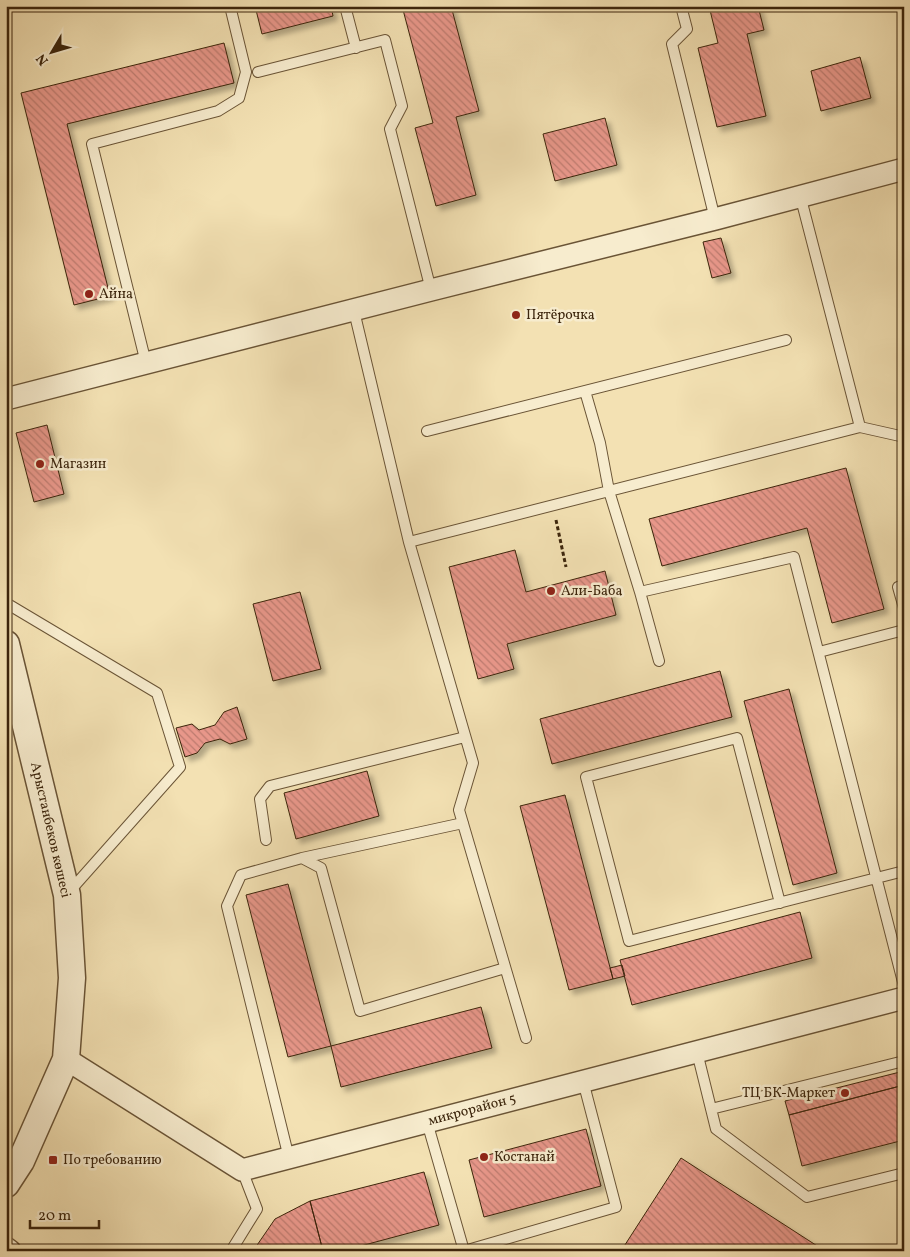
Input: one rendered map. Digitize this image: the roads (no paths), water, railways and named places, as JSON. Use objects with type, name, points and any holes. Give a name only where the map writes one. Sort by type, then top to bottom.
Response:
[{"type":"street","points":[[6,399],[715,219],[904,169]]},
{"type":"street","name":"Арыстанбеков көшесі","points":[[6,644],[67,895],[72,978],[66,1059],[21,1161],[6,1184]]},
{"type":"street","name":"микрорайон 5","points":[[242,1170],[904,998]]},
{"type":"street","points":[[66,1059],[242,1170]]},
{"type":"street","points":[[6,1248],[10,1251]]},
{"type":"lane","points":[[146,364],[92,144],[218,111],[239,98],[246,72],[230,6]]},
{"type":"lane","points":[[345,6],[356,48]]},
{"type":"lane","points":[[681,6],[687,29],[672,44],[715,219]]},
{"type":"lane","points":[[258,72],[385,40],[402,106],[390,129],[431,290]]},
{"type":"lane","points":[[800,195],[860,427]]},
{"type":"lane","points":[[354,311],[409,542],[473,763],[459,810],[526,1038]]},
{"type":"lane","points":[[427,431],[786,340]]},
{"type":"lane","points":[[585,391],[600,443],[608,491],[640,592],[659,661]]},
{"type":"lane","points":[[409,542],[860,427],[900,436],[904,435]]},
{"type":"lane","points":[[640,592],[794,556],[904,986]]},
{"type":"lane","points":[[904,585],[898,587],[904,608]]},
{"type":"lane","points":[[6,603],[157,693],[180,767],[67,895]]},
{"type":"lane","points":[[819,652],[904,630]]},
{"type":"lane","points":[[266,840],[260,799],[270,786],[466,737]]},
{"type":"lane","points":[[780,903],[736,738],[586,777],[629,941],[904,872]]},
{"type":"lane","points":[[289,1158],[227,906],[241,875],[302,858],[463,823]]},
{"type":"lane","points":[[302,858],[321,868],[360,1011],[505,968]]},
{"type":"lane","points":[[698,1052],[716,1129],[806,1197],[904,1173]]},
{"type":"lane","points":[[711,1109],[904,1062]]},
{"type":"lane","points":[[427,1122],[463,1251],[616,1206],[583,1081]]},
{"type":"lane","points":[[230,1251],[257,1208],[242,1170]]},
{"type":"place","name":"Айна","points":[[89,294]]},
{"type":"place","name":"Пятёрочка","points":[[516,315]]},
{"type":"place","name":"Магазин","points":[[40,464]]},
{"type":"place","name":"Али-Баба","points":[[551,591]]},
{"type":"place","name":"ТЦ БК-Маркет","points":[[845,1093]]},
{"type":"place","name":"Костанай","points":[[484,1157]]},
{"type":"place","name":"По требованию","points":[[53,1160]]}]
